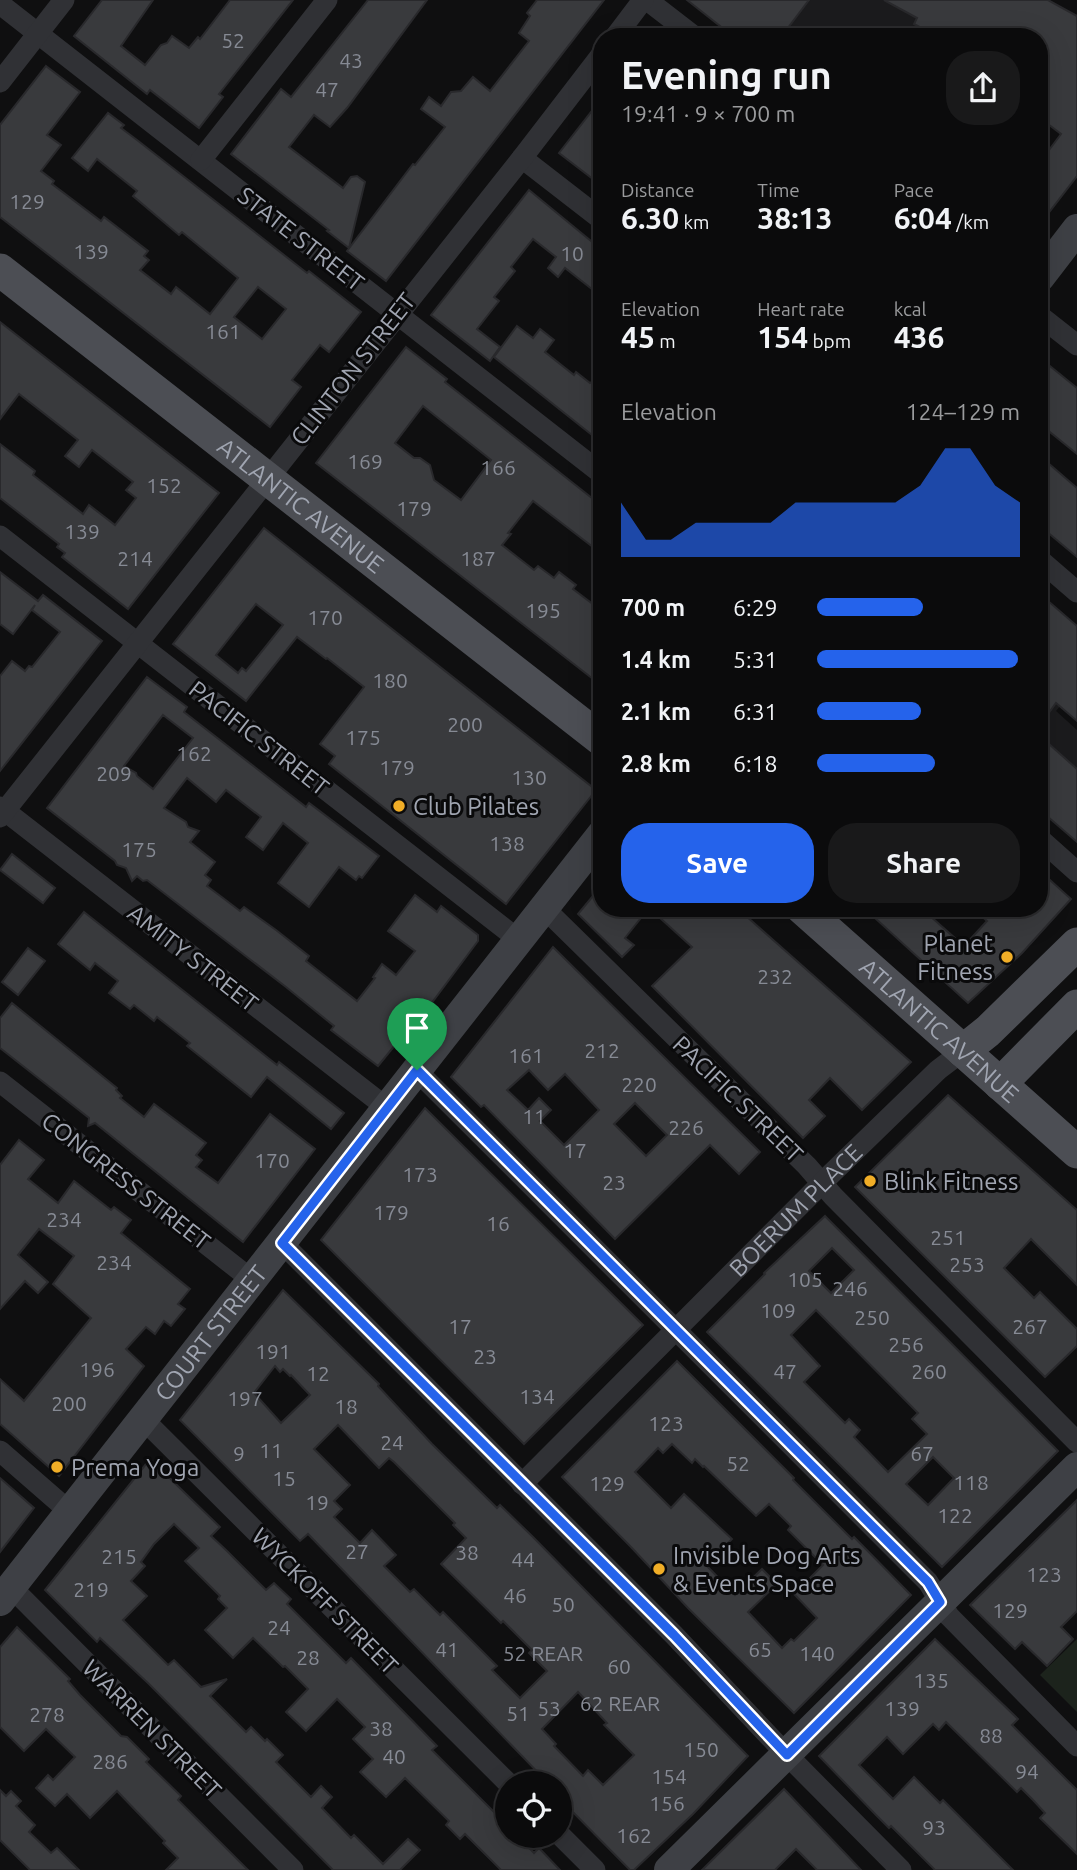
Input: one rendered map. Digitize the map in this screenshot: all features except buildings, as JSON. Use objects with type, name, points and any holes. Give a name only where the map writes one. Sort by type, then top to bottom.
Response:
[{"type":"main road","name":"ATLANTIC AVENUE","points":[[0,270],[593,733]]},
{"type":"main road","name":"ATLANTIC AVENUE","points":[[812,917],[1077,1152]]},
{"type":"main road","name":"BOERUM PLACE","points":[[963,1051],[988,1031],[1077,944]]},
{"type":"main road","points":[[1000,1084],[1077,1006]]},
{"type":"street","points":[[0,82],[64,0]]},
{"type":"street","points":[[201,160],[327,0]]},
{"type":"street","points":[[622,28],[645,0],[683,28]]},
{"type":"street","name":"STATE STREET","points":[[0,4],[593,467]]},
{"type":"street","name":"CLINTON STREET","points":[[1,812],[137,644],[593,66]]},
{"type":"street","points":[[522,158],[593,213]]},
{"type":"street","points":[[1048,266],[1077,229]]},
{"type":"street","points":[[1048,322],[1077,345]]},
{"type":"street","name":"PACIFIC STREET","points":[[0,536],[519,940]]},
{"type":"street","points":[[1048,567],[1077,592]]},
{"type":"street","name":"AMITY STREET","points":[[1,812],[387,1108]]},
{"type":"street","name":"COURT STREET","points":[[5,1594],[593,845]]},
{"type":"street","points":[[1048,846],[1077,872]]},
{"type":"street","name":"PACIFIC STREET","points":[[544,908],[822,1183],[1077,1442]]},
{"type":"street","name":"BOERUM PLACE","points":[[522,1484],[822,1183],[938,1070],[963,1051]]},
{"type":"street","points":[[417,1070],[928,1582],[949,1616],[1077,1746]]},
{"type":"street","name":"CONGRESS STREET","points":[[0,1082],[252,1280]]},
{"type":"street","points":[[282,1243],[674,1635],[901,1870]]},
{"type":"street","name":"WYCKOFF STREET","points":[[143,1419],[496,1771]]},
{"type":"street","points":[[0,1451],[69,1512]]},
{"type":"street","points":[[669,1870],[1077,1467]]},
{"type":"street","name":"WARREN STREET","points":[[5,1594],[293,1870]]},
{"type":"street","points":[[572,1847],[595,1870]]},
{"type":"shaded area","points":[[687,0],[994,0],[978,28],[723,28]]},
{"type":"shaded area","points":[[1048,676],[1070,694],[1056,711],[1077,730],[1077,842],[1048,817]]},
{"type":"shaded area","points":[[1077,1639],[1077,1712],[1040,1675]]},
{"type":"place","name":"Club Pilates","points":[[399,806]]},
{"type":"place","name":"Planet Fitness","points":[[1007,957]]},
{"type":"place","name":"Blink Fitness","points":[[870,1181]]},
{"type":"place","name":"Prema Yoga","points":[[57,1467]]},
{"type":"place","name":"Invisible Dog Arts & Events Space","points":[[659,1569]]},
{"type":"route","points":[[417,1070],[928,1582],[940,1602],[787,1755],[674,1635],[282,1243],[417,1070]]}]
